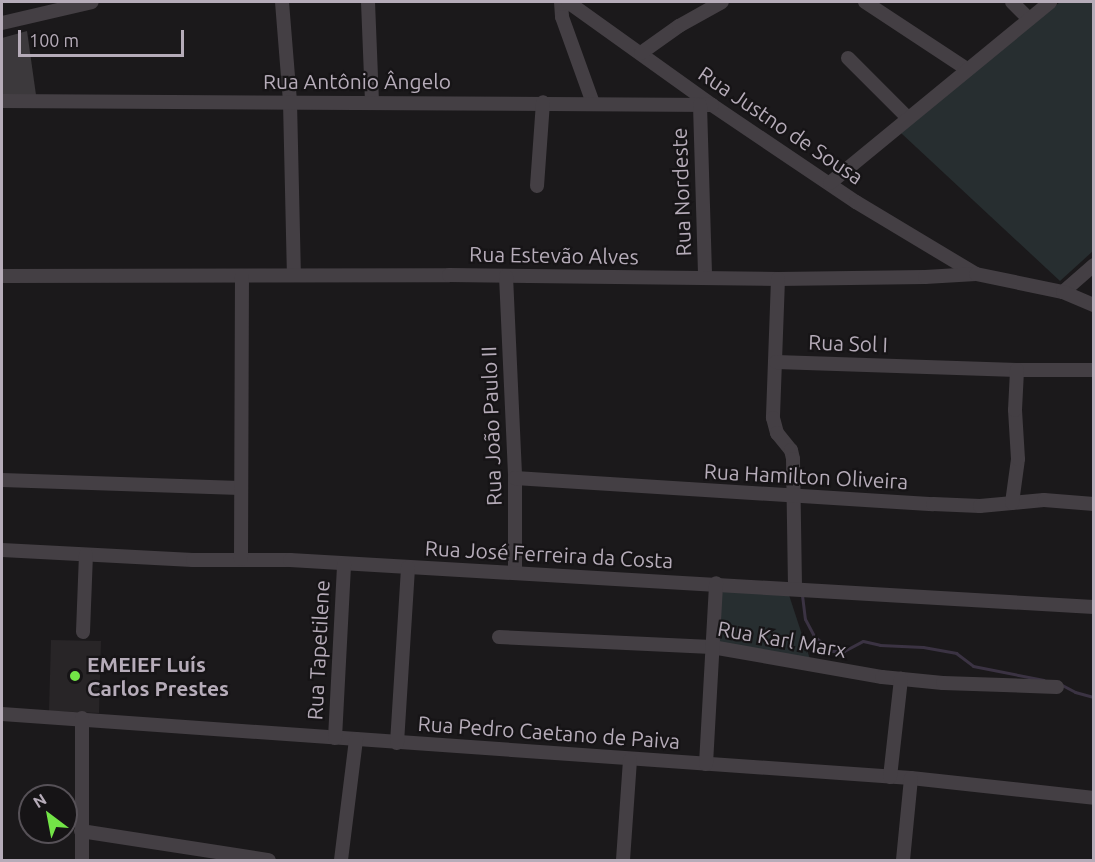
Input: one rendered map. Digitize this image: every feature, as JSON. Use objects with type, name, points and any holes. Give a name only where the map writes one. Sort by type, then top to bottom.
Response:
[{"type":"street","points":[[2,19],[92,2]]},
{"type":"street","points":[[282,2],[291,102],[294,274]]},
{"type":"street","points":[[368,2],[372,101]]},
{"type":"street","points":[[561,2],[562,17],[593,104]]},
{"type":"street","name":"Rua Justno de Sousa","points":[[568,2],[641,53],[706,105],[976,274]]},
{"type":"street","points":[[641,53],[679,26],[722,2]]},
{"type":"street","points":[[865,2],[968,70]]},
{"type":"street","points":[[1012,2],[1029,19]]},
{"type":"street","points":[[830,183],[1050,2]]},
{"type":"street","points":[[848,58],[908,118]]},
{"type":"street","name":"Rua Antônio Ângelo","points":[[2,101],[372,101],[706,105]]},
{"type":"street","points":[[537,186],[543,102]]},
{"type":"street","name":"Rua Nordeste","points":[[705,278],[706,105]]},
{"type":"street","points":[[1063,292],[1094,265]]},
{"type":"street","name":"Rua Estevão Alves","points":[[2,276],[294,274],[778,279],[976,274],[1063,292],[1094,305]]},
{"type":"street","points":[[241,559],[242,276]]},
{"type":"street","name":"Rua João Paulo II","points":[[506,276],[515,478],[515,573]]},
{"type":"street","points":[[778,279],[773,417],[777,433],[791,450],[793,459],[795,589]]},
{"type":"street","name":"Rua Sol I","points":[[776,362],[1017,370],[1094,370]]},
{"type":"street","points":[[1011,502],[1018,459],[1015,410],[1017,370]]},
{"type":"street","name":"Rua Hamilton Oliveira","points":[[515,478],[794,497],[980,506],[1044,500],[1094,504]]},
{"type":"street","points":[[2,480],[240,488]]},
{"type":"street","name":"Rua José Ferreira da Costa","points":[[2,550],[86,555],[241,559],[716,583],[1094,608]]},
{"type":"street","points":[[83,632],[86,555]]},
{"type":"street","name":"Rua Tapetilene","points":[[334,738],[344,564]]},
{"type":"street","points":[[397,743],[408,567]]},
{"type":"street","points":[[706,764],[716,583]]},
{"type":"street","name":"Rua Karl Marx","points":[[499,637],[712,647],[901,679],[1057,687]]},
{"type":"street","points":[[890,777],[901,679]]},
{"type":"street","name":"Rua Pedro Caetano de Paiva","points":[[2,714],[911,778],[1094,798]]},
{"type":"street","points":[[82,718],[82,861]]},
{"type":"street","points":[[341,861],[356,739]]},
{"type":"street","points":[[623,861],[630,760]]},
{"type":"street","points":[[903,861],[911,778]]},
{"type":"street","points":[[81,831],[192,854],[269,861]]},
{"type":"shaded area","points":[[1060,2],[1093,2],[1093,251],[1060,281],[901,133]]},
{"type":"shaded area","points":[[729,587],[788,592],[810,659],[721,644],[717,638],[720,594]]},
{"type":"shaded area","name":"EMEIEF Luís Carlos Prestes","points":[[51,640],[101,641],[99,713],[49,711]]},
{"type":"building","points":[[27,31],[36,95],[2,95],[2,38]]},
{"type":"waterway","points":[[802,595],[805,619],[814,636],[831,651],[844,651],[863,641],[880,645],[923,647],[956,653],[973,666],[1044,680]]},
{"type":"waterway","points":[[1062,685],[1075,692],[1094,697]]},
{"type":"place","name":"EMEIEF Luís Carlos Prestes","points":[[75,676]]}]
